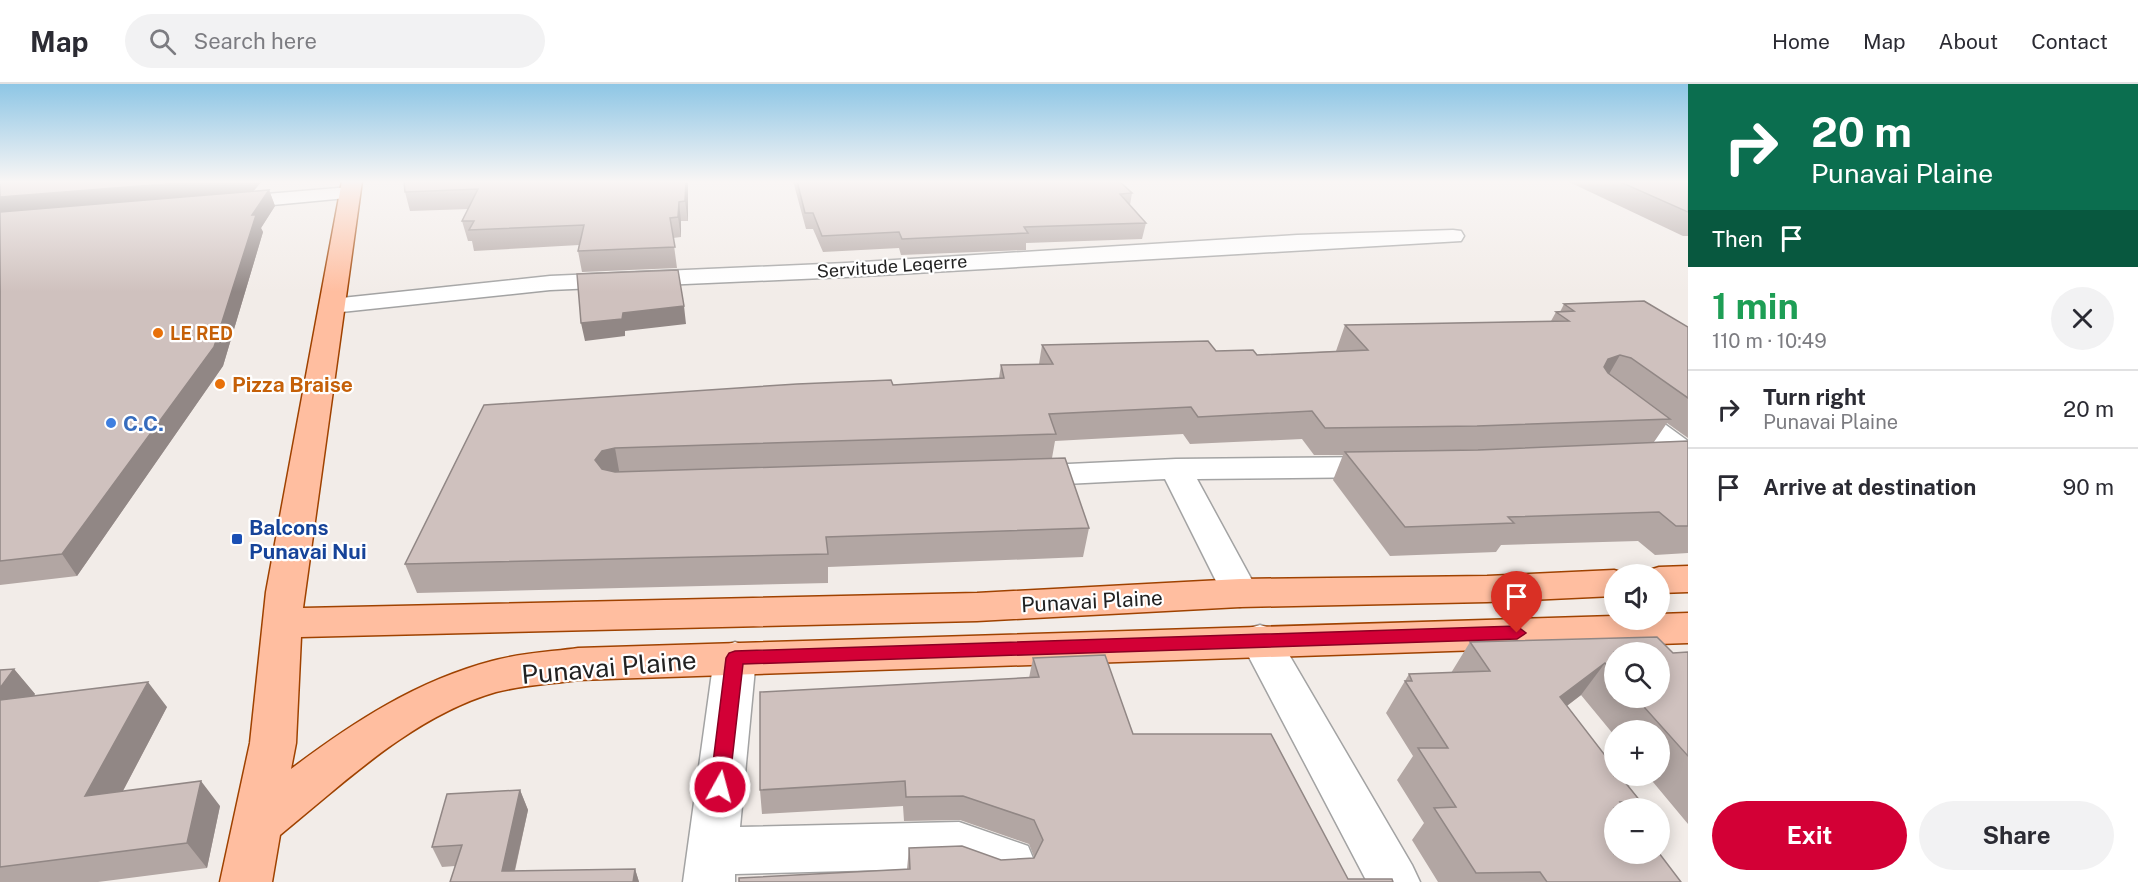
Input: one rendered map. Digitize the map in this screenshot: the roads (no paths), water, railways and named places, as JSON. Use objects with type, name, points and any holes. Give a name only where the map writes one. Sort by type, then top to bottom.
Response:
[{"type":"main road","points":[[246,882],[273,743],[282,623],[346,218]]},
{"type":"main road","points":[[1670,580],[1688,579]]},
{"type":"main road","name":"Punavai Plaine","points":[[282,623],[977,607],[1240,594],[1487,590],[1604,584]]},
{"type":"main road","name":"Punavai Plaine","points":[[257,824],[366,740],[422,705],[492,677],[578,664],[1260,640],[1688,628]]},
{"type":"street","name":"Servitude Leqerre","points":[[332,306],[550,283],[846,270],[1286,242],[1453,236]]},
{"type":"street","points":[[1604,392],[1688,456],[1641,458]]},
{"type":"street","points":[[990,477],[1176,469],[1415,466]]},
{"type":"street","points":[[1176,469],[1240,594]]},
{"type":"street","points":[[1260,640],[1394,882]]},
{"type":"street","points":[[735,658],[710,867],[959,845],[1010,863]]},
{"type":"place","name":"LE RED","points":[[158,333]]},
{"type":"place","name":"Pizza Braise","points":[[220,384]]},
{"type":"place","name":"C.C.","points":[[111,423]]},
{"type":"place","name":"Balcons Punavai Nui","points":[[237,539]]}]
